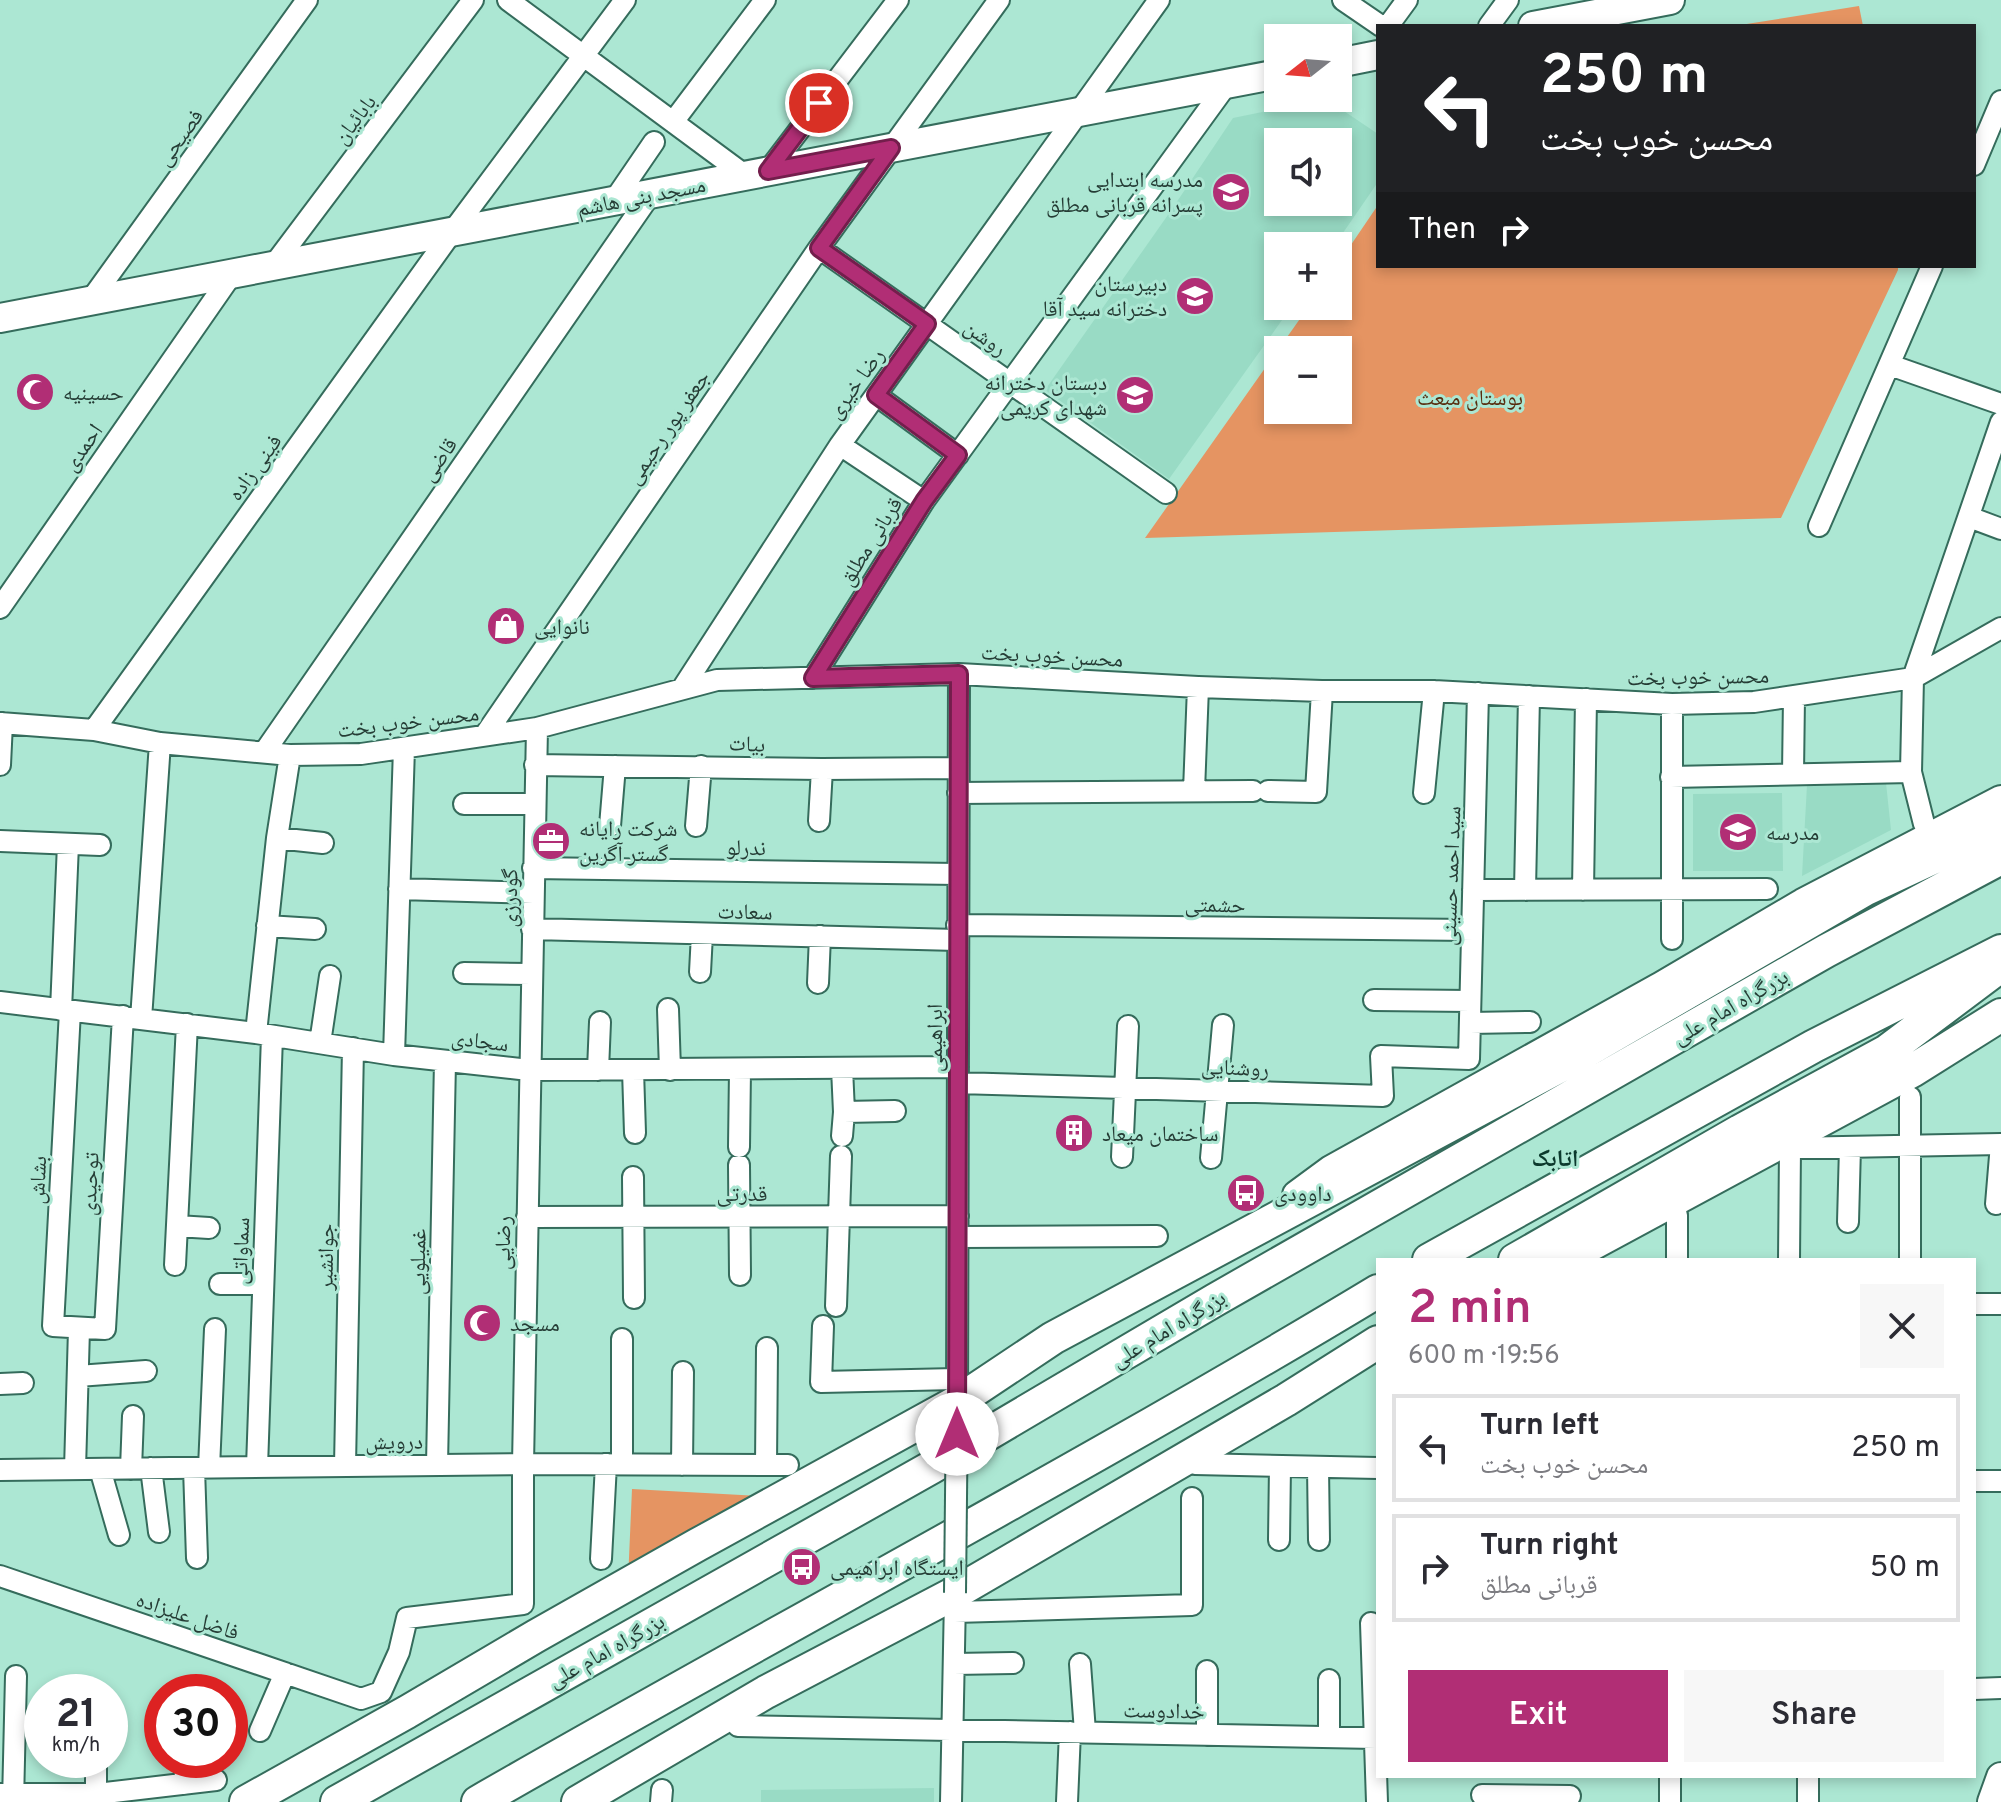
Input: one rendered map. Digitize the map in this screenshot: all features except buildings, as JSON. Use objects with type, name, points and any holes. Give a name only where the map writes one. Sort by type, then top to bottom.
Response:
[{"type":"highway","points":[[246,1802],[697,1545],[957,1390],[1564,1064],[1866,889],[2001,826]]},
{"type":"highway","name":"بزرگراه امام علی","points":[[337,1802],[945,1460],[1215,1300],[1826,951],[2001,858]]},
{"type":"highway","points":[[1433,1258],[1814,1046],[2001,951]]},
{"type":"highway","points":[[1519,1258],[1887,1051],[2001,965]]},
{"type":"highway","points":[[1566,1258],[1912,1071],[2001,1015]]},
{"type":"highway","points":[[478,1802],[675,1688],[1233,1378],[1376,1292]]},
{"type":"highway","points":[[578,1802],[766,1692],[955,1603],[1376,1343]]},
{"type":"highway","points":[[1286,1400],[1376,1360]]},
{"type":"main road","points":[[1544,24],[1670,0]]},
{"type":"main road","points":[[1352,60],[1376,55]]},
{"type":"main road","name":"مسجد بنی هاشم","points":[[1,320],[1264,77]]},
{"type":"main road","points":[[1230,1245],[1331,1170],[1660,987],[1803,903],[2001,800]]},
{"type":"main road","points":[[1992,1802],[2001,1777]]},
{"type":"street","name":"فصیحی","points":[[90,301],[307,0]]},
{"type":"street","name":"بابائیان","points":[[273,266],[473,0]]},
{"type":"street","points":[[508,0],[673,122],[757,173],[898,0]]},
{"type":"street","name":"فینی زاده","points":[[94,730],[452,232],[625,0]]},
{"type":"street","points":[[673,122],[765,0]]},
{"type":"street","name":"جعفر پور رحیمی","points":[[485,735],[819,248],[999,0]]},
{"type":"street","name":"رضا خیری","points":[[682,689],[840,445],[1159,0]]},
{"type":"street","points":[[1343,0],[1378,24]]},
{"type":"street","points":[[1389,24],[1407,0]]},
{"type":"street","points":[[1490,24],[1508,0]]},
{"type":"street","name":"قربانی مطلق","points":[[813,678],[924,501],[1227,84]]},
{"type":"street","points":[[1976,160],[2001,101]]},
{"type":"street","points":[[613,202],[654,142]]},
{"type":"street","name":"قاضی","points":[[265,751],[650,195]]},
{"type":"street","name":"روشن","points":[[819,248],[1166,493]]},
{"type":"street","points":[[1819,526],[1931,268]]},
{"type":"street","name":"احمدی","points":[[0,608],[232,274]]},
{"type":"street","points":[[1890,365],[2001,404]]},
{"type":"street","points":[[876,395],[958,455]]},
{"type":"street","points":[[1924,824],[1911,772],[1913,678],[2001,422]]},
{"type":"street","points":[[840,445],[924,501]]},
{"type":"street","points":[[1969,517],[2001,529]]},
{"type":"street","name":"محسن خوب بخت","points":[[1,723],[94,730],[160,743],[290,755],[361,754],[537,728],[717,680],[959,674],[1198,687],[1434,691],[1672,704],[1754,702],[1913,678],[2001,628]]},
{"type":"street","name":"ابراهیمی","points":[[955,1603],[959,674]]},
{"type":"street","points":[[1194,791],[1198,687]]},
{"type":"street","points":[[958,793],[1316,792],[1322,691]]},
{"type":"street","points":[[1424,793],[1434,691]]},
{"type":"street","name":"سید احمد حسینی","points":[[1469,1059],[1478,693]]},
{"type":"street","points":[[1525,890],[1529,696]]},
{"type":"street","points":[[1793,774],[1794,697]]},
{"type":"street","points":[[1583,890],[1586,699]]},
{"type":"street","points":[[1672,704],[1672,939]]},
{"type":"street","points":[[0,765],[1,723]]},
{"type":"street","name":"گودرزی","points":[[529,1070],[537,728]]},
{"type":"street","points":[[132,1018],[160,743]]},
{"type":"street","points":[[394,1055],[404,748]]},
{"type":"street","name":"سماواتی","points":[[257,1467],[263,1284],[267,926],[290,755]]},
{"type":"street","name":"بیات","points":[[535,765],[957,768]]},
{"type":"street","points":[[610,826],[615,766]]},
{"type":"street","points":[[696,826],[701,766]]},
{"type":"street","points":[[819,821],[822,769]]},
{"type":"street","points":[[1671,777],[1911,772]]},
{"type":"street","points":[[464,804],[534,804]]},
{"type":"street","points":[[277,838],[323,843]]},
{"type":"street","points":[[0,841],[100,845]]},
{"type":"street","points":[[66,1010],[68,844]]},
{"type":"street","name":"ندرلو","points":[[533,868],[957,874]]},
{"type":"street","points":[[399,889],[533,893]]},
{"type":"street","points":[[1473,890],[1767,889]]},
{"type":"street","points":[[267,926],[315,929]]},
{"type":"street","name":"سعادت","points":[[532,929],[820,936],[957,932]]},
{"type":"street","name":"حشمتی","points":[[957,932],[1472,930]]},
{"type":"street","points":[[700,972],[702,934]]},
{"type":"street","points":[[818,983],[820,936]]},
{"type":"street","points":[[464,973],[531,974]]},
{"type":"street","points":[[320,1043],[330,976]]},
{"type":"street","points":[[1374,1000],[1470,1001]]},
{"type":"street","name":"سجادی","points":[[0,1002],[529,1070],[842,1068],[958,1075]]},
{"type":"street","points":[[668,1009],[670,1070]]},
{"type":"street","name":"بشاش","points":[[66,1010],[53,1326],[79,1329]]},
{"type":"street","name":"توحیدی","points":[[79,1329],[105,1329],[132,1018]]},
{"type":"street","points":[[598,1070],[600,1022]]},
{"type":"street","points":[[1470,1023],[1530,1022]]},
{"type":"street","points":[[175,1265],[187,1024]]},
{"type":"street","points":[[1211,1158],[1223,1025]]},
{"type":"street","points":[[1122,1157],[1128,1026]]},
{"type":"street","name":"جوانشیر","points":[[345,1466],[353,1048]]},
{"type":"street","name":"روشنایی","points":[[958,1075],[1126,1088],[1383,1096],[1381,1056],[1469,1059]]},
{"type":"street","name":"غمیلویی","points":[[437,1465],[445,1061]]},
{"type":"street","points":[[836,1306],[844,1112],[842,1068]]},
{"type":"street","name":"رضایی","points":[[361,1699],[381,1692],[399,1652],[407,1618],[523,1604],[529,1070]]},
{"type":"street","points":[[633,1070],[635,1133]]},
{"type":"street","points":[[740,1070],[740,1275]]},
{"type":"street","points":[[1910,1097],[1910,1258]]},
{"type":"street","points":[[844,1112],[895,1111]]},
{"type":"street","points":[[1789,1258],[1790,1148],[2001,1144],[1996,1204]]},
{"type":"street","points":[[1848,1222],[1850,1147]]},
{"type":"street","points":[[633,1177],[634,1298]]},
{"type":"street","points":[[1677,1215],[1677,1258]]},
{"type":"street","name":"قدرتی","points":[[527,1217],[838,1218],[1157,1236]]},
{"type":"street","points":[[177,1226],[209,1228]]},
{"type":"street","points":[[220,1284],[263,1284]]},
{"type":"street","points":[[1976,1304],[2001,1304]]},
{"type":"street","points":[[823,1326],[821,1382],[957,1390]]},
{"type":"street","points":[[75,1469],[79,1329]]},
{"type":"street","points":[[197,1558],[215,1329]]},
{"type":"street","points":[[601,1559],[614,1464],[622,1339]]},
{"type":"street","points":[[766,1465],[767,1348]]},
{"type":"street","points":[[78,1376],[146,1371]]},
{"type":"street","points":[[682,1465],[683,1372]]},
{"type":"street","points":[[0,1384],[23,1383]]},
{"type":"street","points":[[133,1416],[141,1469],[159,1532]]},
{"type":"street","name":"درویش","points":[[0,1470],[523,1464],[788,1465]]},
{"type":"street","points":[[1195,1464],[1376,1468]]},
{"type":"street","points":[[1279,1540],[1280,1466]]},
{"type":"street","points":[[1318,1467],[1319,1540]]},
{"type":"street","points":[[100,1469],[119,1535]]},
{"type":"street","points":[[1976,1481],[2001,1481]]},
{"type":"street","points":[[951,1802],[955,1603],[1192,1605],[1192,1498]]},
{"type":"street","name":"فاضل علیزاده","points":[[0,1576],[361,1699]]},
{"type":"street","points":[[1371,1623],[1376,1770]]},
{"type":"street","points":[[954,1664],[1013,1663]]},
{"type":"street","points":[[1067,1802],[1078,1732],[1080,1664]]},
{"type":"street","points":[[1207,1671],[1207,1735]]},
{"type":"street","points":[[260,1731],[285,1673]]},
{"type":"street","points":[[16,1676],[9,1797],[96,1798],[216,1780]]},
{"type":"street","points":[[1329,1680],[1329,1737]]},
{"type":"street","points":[[1976,1689],[2001,1688]]},
{"type":"street","name":"خدادوست","points":[[738,1726],[1375,1738]]},
{"type":"street","points":[[184,1778],[184,1784]]},
{"type":"street","points":[[1376,1778],[1377,1802]]},
{"type":"street","points":[[1670,1778],[1670,1802]]},
{"type":"street","points":[[1808,1778],[1808,1802]]},
{"type":"street","points":[[1482,1791],[1570,1791]]},
{"type":"shaded area","points":[[1264,112],[1345,112],[1376,133],[1376,185],[1344,232],[1264,232],[1264,320],[1282,320],[1271,336],[1264,336],[1264,345],[1169,479],[1045,390],[1233,118]]},
{"type":"shaded area","name":"مدرسه","points":[[1886,783],[1891,830],[1802,876],[1807,785]]},
{"type":"shaded area","name":"مدرسه","points":[[1782,793],[1783,871],[1693,871],[1693,794]]},
{"type":"shaded area","points":[[934,1788],[934,1802],[761,1802],[761,1790]]},
{"type":"green space","points":[[1859,6],[1863,24],[1746,24]]},
{"type":"green space","name":"بوستان مبعث","points":[[1376,208],[1376,268],[1898,268],[1781,518],[1145,538],[1264,370],[1264,424],[1352,424],[1352,336],[1288,336],[1299,320],[1352,320],[1352,243]]},
{"type":"green space","points":[[632,1489],[780,1497],[628,1581]]},
{"type":"place","name":"مدرسه ابتدایی پسرانه قربانی مطلق","points":[[1231,192]]},
{"type":"place","name":"دبیرستان دخترانه سید آقا","points":[[1195,296]]},
{"type":"place","name":"حسینیه","points":[[35,392]]},
{"type":"place","name":"دبستان دخترانه شهدای کریمی","points":[[1135,395]]},
{"type":"place","name":"نانوایی","points":[[506,626]]},
{"type":"place","name":"مدرسه","points":[[1738,832]]},
{"type":"place","name":"شرکت رایانه گستر آگرین","points":[[551,841]]},
{"type":"place","name":"ساختمان میعاد","points":[[1074,1133]]},
{"type":"place","name":"داوودی","points":[[1246,1193]]},
{"type":"place","name":"مسجد","points":[[482,1323]]},
{"type":"place","name":"ایستگاه ابراهیمی","points":[[802,1567]]},
{"type":"district","name":"اتابک","points":[[1555,1158]]},
{"type":"route","points":[[819,103],[768,171],[891,148],[819,248],[927,324],[876,395],[958,455],[924,501],[813,678],[959,674],[957,1434]]}]
